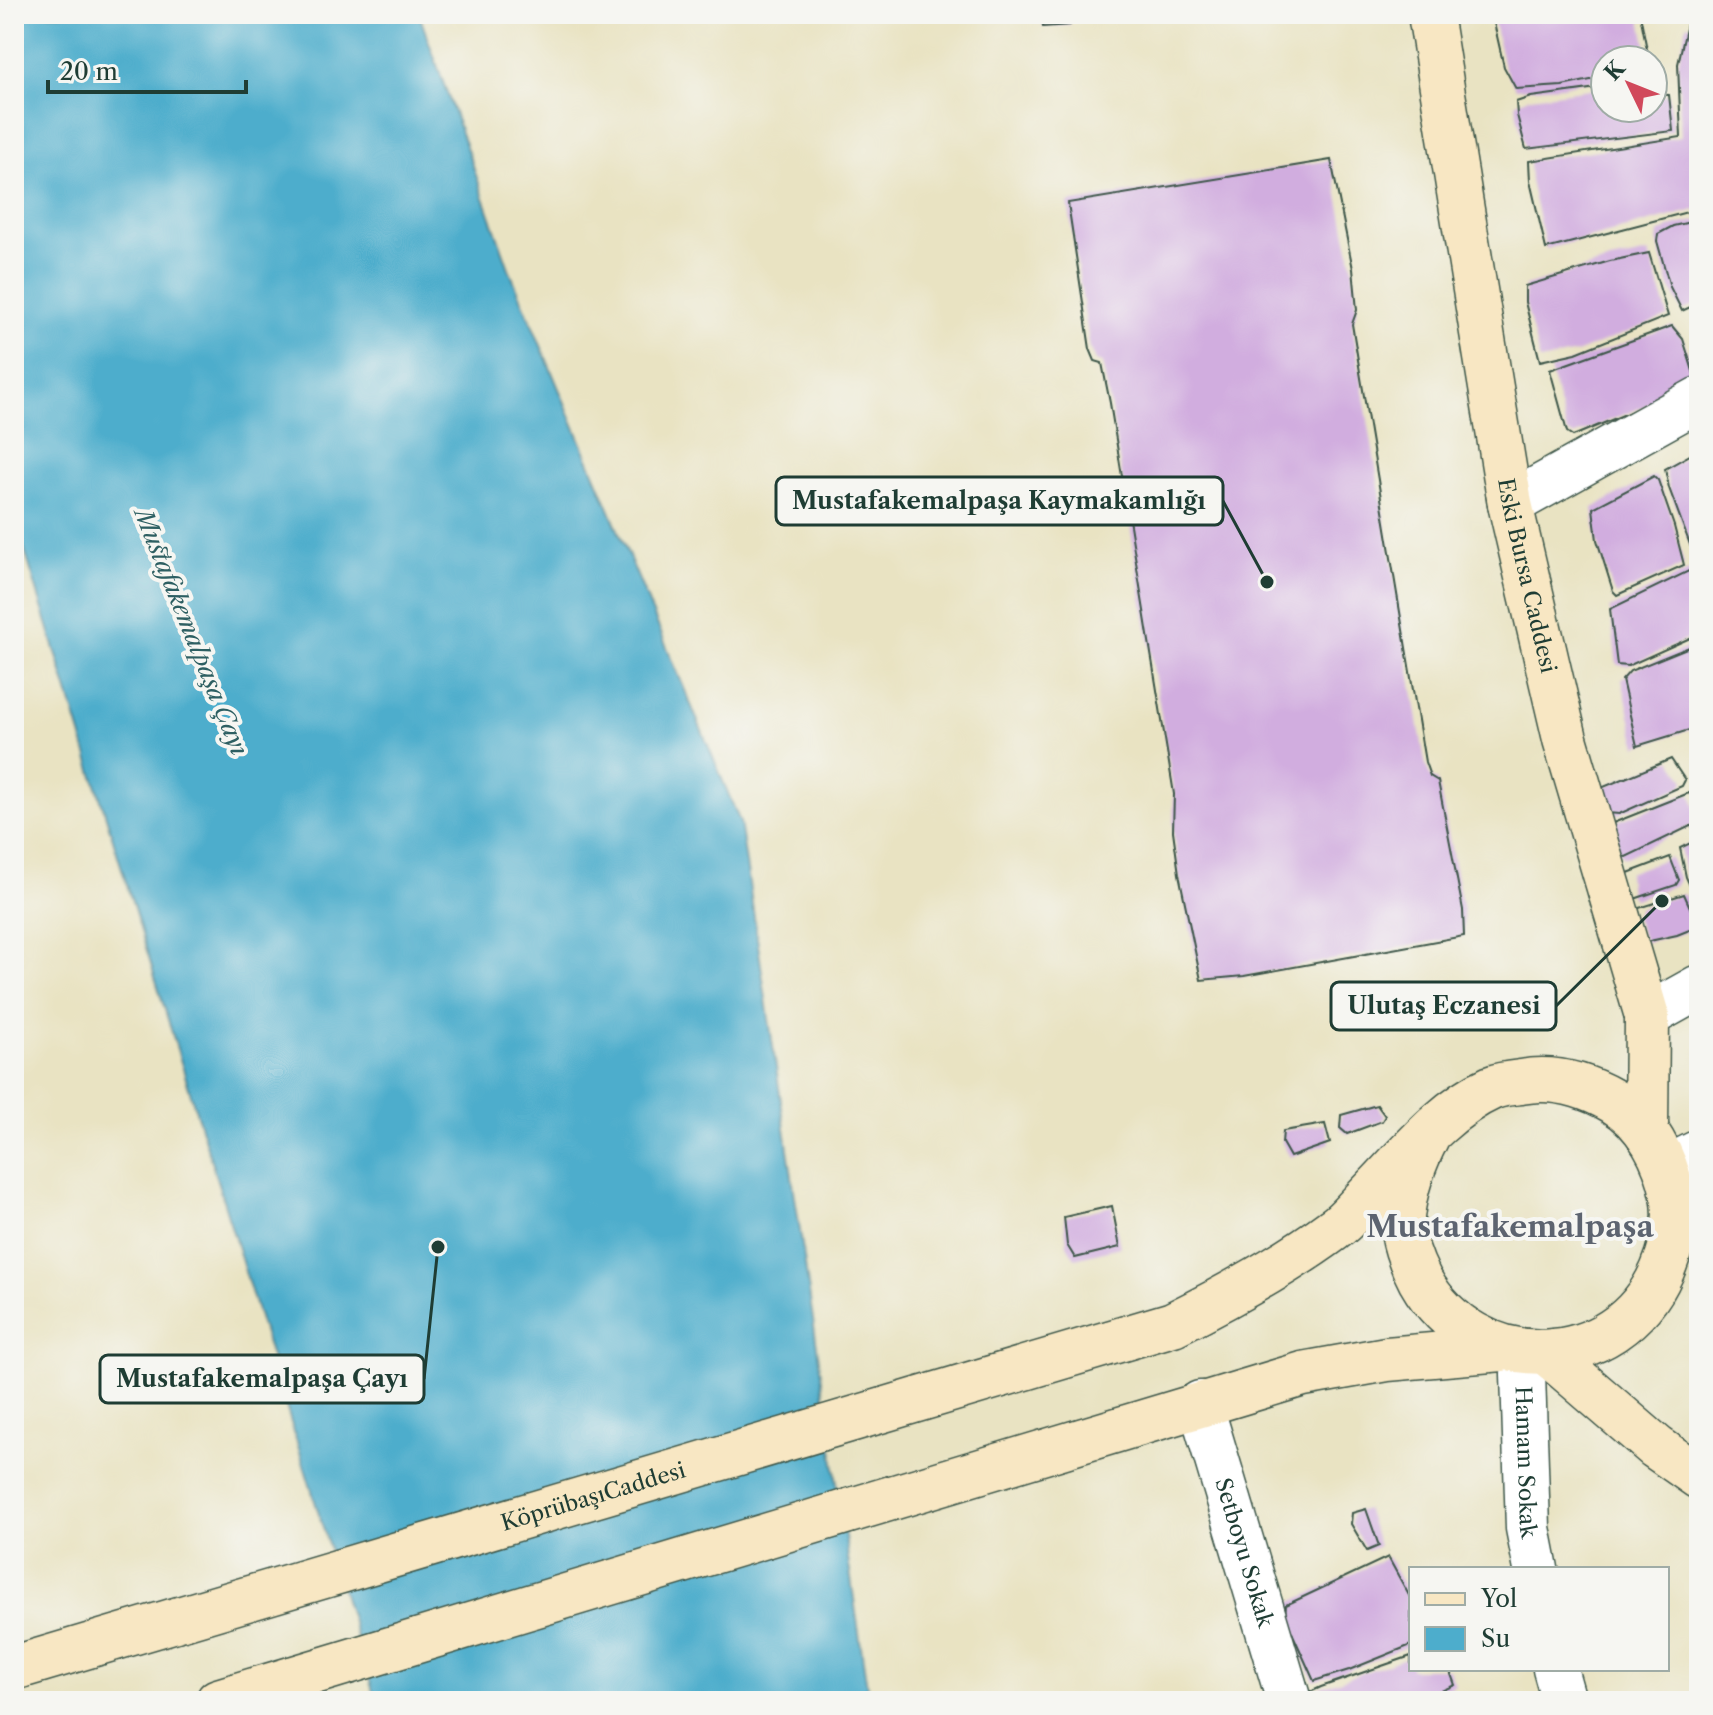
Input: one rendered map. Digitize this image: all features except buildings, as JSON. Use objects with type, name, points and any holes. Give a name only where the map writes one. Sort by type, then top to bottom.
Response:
[{"type":"main road","name":"Eski Bursa Caddesi","points":[[1430,14],[1510,504],[1565,739],[1647,1016],[1646,1131]]},
{"type":"main road","points":[[218,1701],[1303,1374],[1387,1359],[1526,1351],[1589,1343],[1626,1322],[1654,1290],[1671,1251],[1685,1193],[1646,1131],[1616,1102],[1577,1084],[1535,1079],[1494,1087],[1457,1107],[1427,1137],[1408,1177],[1402,1220],[1411,1264],[1432,1302],[1465,1331],[1526,1351],[1699,1477]]},
{"type":"main road","name":"KöprübaşıCaddesi","points":[[14,1668],[1173,1324],[1240,1290],[1337,1228],[1427,1137]]},
{"type":"street","points":[[1510,504],[1699,399]]},
{"type":"street","points":[[1647,1016],[1699,987]]},
{"type":"street","name":"Hamam Sokak","points":[[1526,1351],[1523,1374],[1528,1528],[1536,1567]]},
{"type":"street","name":"Setboyu Sokak","points":[[1200,1403],[1289,1701]]},
{"type":"street","points":[[1556,1671],[1564,1701]]},
{"type":"water","points":[[14,14],[419,14],[511,274],[740,822],[869,1701],[376,1701],[14,515]]},
{"type":"place","name":"Mustafakemalpaşa Kaymakamlığı","points":[[1267,582]]},
{"type":"place","name":"Ulutaş Eczanesi","points":[[1662,901]]},
{"type":"place","name":"Mustafakemalpaşa Çayı","points":[[438,1247]]},
{"type":"district","name":"Mustafakemalpaşa","points":[[1510,1227]]}]
